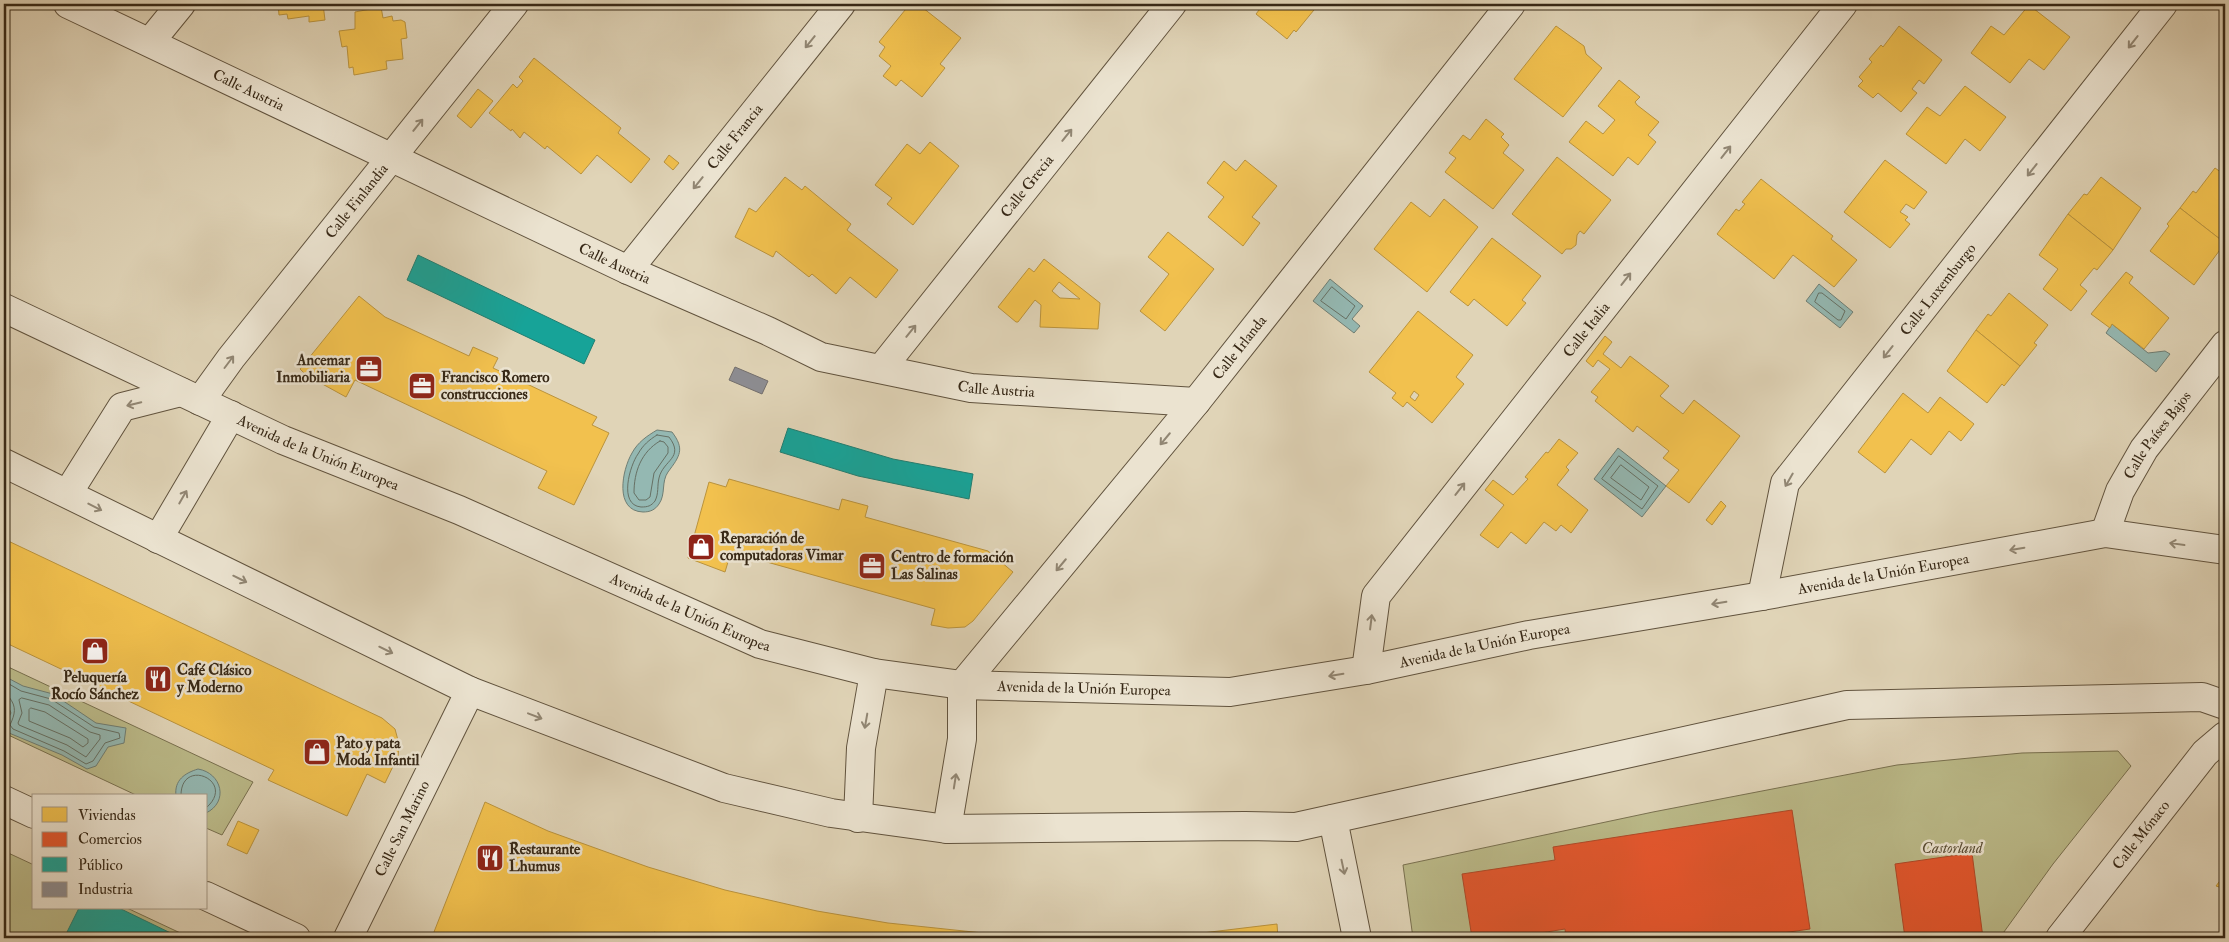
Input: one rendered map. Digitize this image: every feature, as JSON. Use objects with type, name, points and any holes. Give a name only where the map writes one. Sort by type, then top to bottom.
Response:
[{"type":"street","name":"Calle Austria","points":[[68,4],[628,270],[768,331],[821,357],[971,388],[1196,402]]},
{"type":"street","points":[[150,42],[181,4]]},
{"type":"street","name":"Calle Finlandia","points":[[191,397],[231,358],[514,4]]},
{"type":"street","name":"Calle Francia","points":[[628,270],[841,4]]},
{"type":"street","name":"Calle Grecia","points":[[881,369],[1172,4]]},
{"type":"street","name":"Calle Irlanda","points":[[962,685],[1196,402],[1511,4]]},
{"type":"street","name":"Calle Italia","points":[[1366,670],[1376,596],[1843,4]]},
{"type":"street","name":"Calle Luxemburgo","points":[[1762,596],[1786,483],[2163,4]]},
{"type":"street","name":"Avenida de la Unión Europea","points":[[4,308],[283,440],[459,510],[760,644],[874,673],[962,685],[1230,692],[1366,670],[1529,635],[1762,596],[2105,533],[2225,550]]},
{"type":"street","name":"Calle Países Bajos","points":[[2105,533],[2120,491],[2144,449],[2225,346]]},
{"type":"street","points":[[68,494],[122,407],[191,397]]},
{"type":"street","points":[[158,539],[231,416]]},
{"type":"street","points":[[4,463],[470,691],[724,788],[858,818],[948,829],[1296,827],[1847,705],[2202,697],[2225,705]]},
{"type":"street","points":[[858,818],[861,748],[874,673]]},
{"type":"street","points":[[948,829],[962,739],[962,685]]},
{"type":"street","name":"Calle San Marino","points":[[348,938],[470,691]]},
{"type":"street","name":"Calle Mónaco","points":[[2060,938],[2205,753],[2225,736]]},
{"type":"street","points":[[4,800],[32,813]]},
{"type":"street","points":[[1333,819],[1357,938]]},
{"type":"street","points":[[208,897],[296,938]]},
{"type":"green space","points":[[4,665],[253,782],[222,835],[208,829],[208,794],[134,794],[4,733]]},
{"type":"green space","name":"Castorland","points":[[2118,751],[2131,766],[2053,864],[2001,936],[1980,938],[1413,938],[1403,865],[1653,812],[1897,765],[2022,753]]},
{"type":"green space","points":[[4,851],[32,864],[32,910],[131,910],[191,938],[4,938]]},
{"type":"water","points":[[1330,279],[1363,306],[1352,319],[1360,326],[1354,333],[1313,301]]},
{"type":"water","points":[[1819,284],[1853,312],[1840,328],[1806,301]]},
{"type":"water","points":[[2112,324],[2148,353],[2165,351],[2170,354],[2156,372],[2106,333]]},
{"type":"water","points":[[657,430],[672,432],[679,443],[678,457],[666,476],[661,500],[656,508],[648,512],[634,510],[628,505],[624,497],[623,479],[625,469],[634,449]]},
{"type":"water","points":[[1618,448],[1666,486],[1642,517],[1594,479]]},
{"type":"water","points":[[4,676],[23,686],[53,694],[96,723],[126,728],[124,743],[108,747],[96,766],[87,769],[62,755],[9,733],[4,725],[11,713],[4,697]]},
{"type":"water","points":[[198,769],[206,772],[213,776],[220,788],[218,802],[208,812],[208,794],[176,794],[179,781]]},
{"type":"building: Viviendas","points":[[278,4],[323,4],[325,20],[309,22],[309,16],[288,19],[287,14],[279,15]]},
{"type":"building: Viviendas","points":[[910,4],[918,4],[961,38],[940,64],[945,68],[922,97],[901,80],[896,86],[883,76],[891,66],[879,56],[885,47],[879,42]]},
{"type":"building: Viviendas","points":[[1261,4],[1326,4],[1323,8],[1318,5],[1296,32],[1294,30],[1287,39],[1256,14],[1263,5]]},
{"type":"building: Viviendas","points":[[2029,5],[2070,37],[2044,70],[2029,59],[2010,83],[1971,53],[1991,26],[2004,35]]},
{"type":"building: Viviendas","points":[[381,7],[383,18],[392,16],[393,21],[401,20],[405,22],[407,38],[401,39],[403,59],[386,61],[387,69],[354,75],[353,67],[349,68],[347,46],[342,47],[339,31],[355,29],[355,12]]},
{"type":"building: Viviendas","points":[[1556,26],[1584,46],[1586,54],[1602,68],[1563,117],[1514,79]]},
{"type":"building: Viviendas","points":[[1899,26],[1942,60],[1924,84],[1919,80],[1912,89],[1917,93],[1901,112],[1878,93],[1873,98],[1858,86],[1863,81],[1859,77],[1872,62],[1869,59],[1881,45],[1883,47]]},
{"type":"building: Viviendas","points":[[534,58],[621,128],[618,133],[650,159],[631,183],[597,155],[581,174],[547,146],[545,149],[524,132],[520,138],[512,129],[511,131],[489,113],[513,84],[517,88],[523,81],[519,77]]},
{"type":"building: Viviendas","points":[[1619,80],[1640,97],[1635,102],[1637,105],[1659,122],[1648,135],[1656,142],[1638,165],[1628,157],[1613,176],[1569,142],[1586,121],[1603,134],[1615,120],[1598,106]]},
{"type":"building: Viviendas","points":[[1965,86],[2006,117],[1980,151],[1965,139],[1946,164],[1906,134],[1927,107],[1940,116]]},
{"type":"building: Viviendas","points":[[478,89],[493,101],[471,128],[457,116]]},
{"type":"building: Viviendas","points":[[1486,119],[1504,134],[1501,137],[1509,145],[1503,153],[1524,170],[1493,209],[1445,172],[1456,158],[1449,153],[1463,135],[1470,140]]},
{"type":"building: Viviendas","points":[[930,142],[959,166],[913,225],[887,204],[892,198],[875,185],[907,144],[920,154]]},
{"type":"building: Viviendas","points":[[669,155],[679,163],[673,170],[664,162]]},
{"type":"building: Viviendas","points":[[1557,157],[1611,200],[1584,234],[1580,231],[1577,235],[1576,245],[1571,249],[1566,249],[1562,254],[1512,214]]},
{"type":"building: Viviendas","points":[[1245,160],[1277,186],[1252,217],[1260,223],[1243,246],[1208,217],[1224,197],[1207,183],[1224,161],[1236,171]]},
{"type":"building: Viviendas","points":[[1885,160],[1927,192],[1914,209],[1906,204],[1900,212],[1908,217],[1905,220],[1910,224],[1890,248],[1844,212]]},
{"type":"building: Viviendas","points":[[2215,168],[2225,175],[2225,243],[2180,208],[2193,191],[2196,193]]},
{"type":"building: Viviendas","points":[[785,177],[802,190],[805,186],[851,224],[847,230],[898,270],[876,298],[850,277],[836,294],[812,274],[809,277],[776,251],[773,257],[735,237],[749,208],[756,212]]},
{"type":"building: Viviendas","points":[[2101,177],[2141,208],[2113,250],[2068,214],[2084,194],[2087,195]]},
{"type":"building: Viviendas","points":[[1761,179],[1833,236],[1831,239],[1857,260],[1834,287],[1793,255],[1774,279],[1717,234],[1736,209],[1739,211],[1745,204],[1742,202]]},
{"type":"building: Viviendas","points":[[1444,199],[1478,227],[1427,292],[1374,249],[1411,202],[1430,217]]},
{"type":"building: Viviendas","points":[[2180,208],[2225,243],[2194,285],[2150,251],[2169,226],[2167,224]]},
{"type":"building: Viviendas","points":[[2068,214],[2113,250],[2097,270],[2094,268],[2080,285],[2087,291],[2071,311],[2043,289],[2058,269],[2039,255]]},
{"type":"building: Viviendas","points":[[1168,232],[1214,269],[1165,331],[1140,311],[1169,274],[1148,257]]},
{"type":"building: Viviendas","points":[[1492,238],[1541,276],[1522,300],[1526,303],[1507,326],[1474,299],[1468,306],[1450,292]]},
{"type":"building: Viviendas","points":[[1044,259],[1100,303],[1098,329],[1040,327],[1041,305],[1035,300],[1018,322],[998,307],[1029,268],[1034,272]],"holes":[[[1059,282],[1080,299],[1060,298],[1052,291]]]},
{"type":"building: Viviendas","points":[[2126,272],[2133,277],[2129,283],[2169,318],[2144,349],[2112,324],[2110,328],[2091,314]]},
{"type":"building: Viviendas","points":[[2009,293],[2048,325],[2034,343],[2037,345],[2020,366],[1976,330],[1988,314],[1991,316]]},
{"type":"building: Viviendas","points":[[359,296],[385,317],[469,356],[473,347],[498,358],[493,368],[597,417],[592,425],[609,433],[574,505],[538,488],[547,471],[355,380],[346,397],[306,375],[300,369]]},
{"type":"building: Viviendas","points":[[1418,311],[1473,355],[1456,377],[1464,384],[1432,423],[1407,402],[1403,407],[1392,398],[1396,393],[1369,372]],"holes":[[[1414,391],[1419,395],[1415,401],[1410,397]]]},
{"type":"building: Viviendas","points":[[1976,330],[2020,366],[1987,403],[1947,371]]},
{"type":"building: Viviendas","points":[[1605,336],[1612,342],[1603,354],[1621,368],[1630,356],[1669,386],[1660,396],[1683,414],[1694,400],[1740,436],[1689,503],[1666,486],[1679,470],[1663,458],[1669,451],[1637,426],[1633,432],[1595,401],[1598,397],[1591,392],[1610,369],[1598,360],[1593,367],[1586,361]]},
{"type":"building: Viviendas","points":[[1903,393],[1928,413],[1940,397],[1974,424],[1961,441],[1949,431],[1931,455],[1911,439],[1885,473],[1858,452]]},
{"type":"building: Viviendas","points":[[1559,439],[1578,453],[1566,467],[1569,470],[1557,485],[1588,510],[1571,533],[1561,525],[1556,531],[1544,522],[1526,544],[1511,532],[1498,548],[1480,535],[1504,505],[1485,490],[1493,480],[1513,495],[1528,479],[1525,477]]},
{"type":"building: Viviendas","points":[[729,479],[839,510],[842,499],[868,506],[865,517],[988,551],[1013,572],[973,621],[965,627],[948,628],[931,625],[935,609],[731,552],[725,572],[688,558],[709,482],[726,487]]},
{"type":"building: Viviendas","points":[[1721,501],[1726,506],[1712,525],[1706,520]]},
{"type":"building: Viviendas","points":[[4,539],[382,718],[395,729],[399,744],[398,756],[385,783],[367,774],[347,816],[268,780],[274,770],[4,642]]},
{"type":"building: Viviendas","points":[[485,802],[548,831],[648,867],[725,890],[817,911],[888,923],[1021,937],[1202,933],[1277,924],[1278,938],[678,938],[654,932],[651,938],[432,937]]},
{"type":"building: Viviendas","points":[[238,821],[259,830],[247,854],[227,845]]},
{"type":"building: Viviendas","points":[[2225,874],[2225,889],[2216,886]]},
{"type":"building: Comercios","points":[[1792,810],[1810,929],[1748,938],[1566,938],[1565,929],[1528,935],[1528,938],[1472,938],[1462,874],[1555,860],[1553,847]]},
{"type":"building: Comercios","points":[[1972,853],[1983,938],[1905,938],[1895,864]]},
{"type":"building: Público","points":[[418,255],[595,340],[584,364],[407,280]]},
{"type":"building: Público","points":[[788,428],[893,459],[973,474],[969,499],[858,476],[780,452]]},
{"type":"building: Público","points":[[78,910],[123,910],[181,938],[64,938]]},
{"type":"building: Industria","points":[[735,367],[768,381],[762,394],[729,380]]},
{"type":"place","name":"Ancemar Inmobiliaria","points":[[369,369]]},
{"type":"place","name":"Francisco Romero construcciones","points":[[422,386]]},
{"type":"place","name":"Reparación de computadoras Vimar","points":[[701,547]]},
{"type":"place","name":"Centro de formación Las Salinas","points":[[872,566]]},
{"type":"place","name":"Peluquería Rocío Sánchez","points":[[95,651]]},
{"type":"place","name":"Café Clásico y Moderno","points":[[158,679]]},
{"type":"place","name":"Pato y pata Moda Infantil","points":[[317,752]]},
{"type":"place","name":"Restaurante Lhumus","points":[[490,858]]}]
